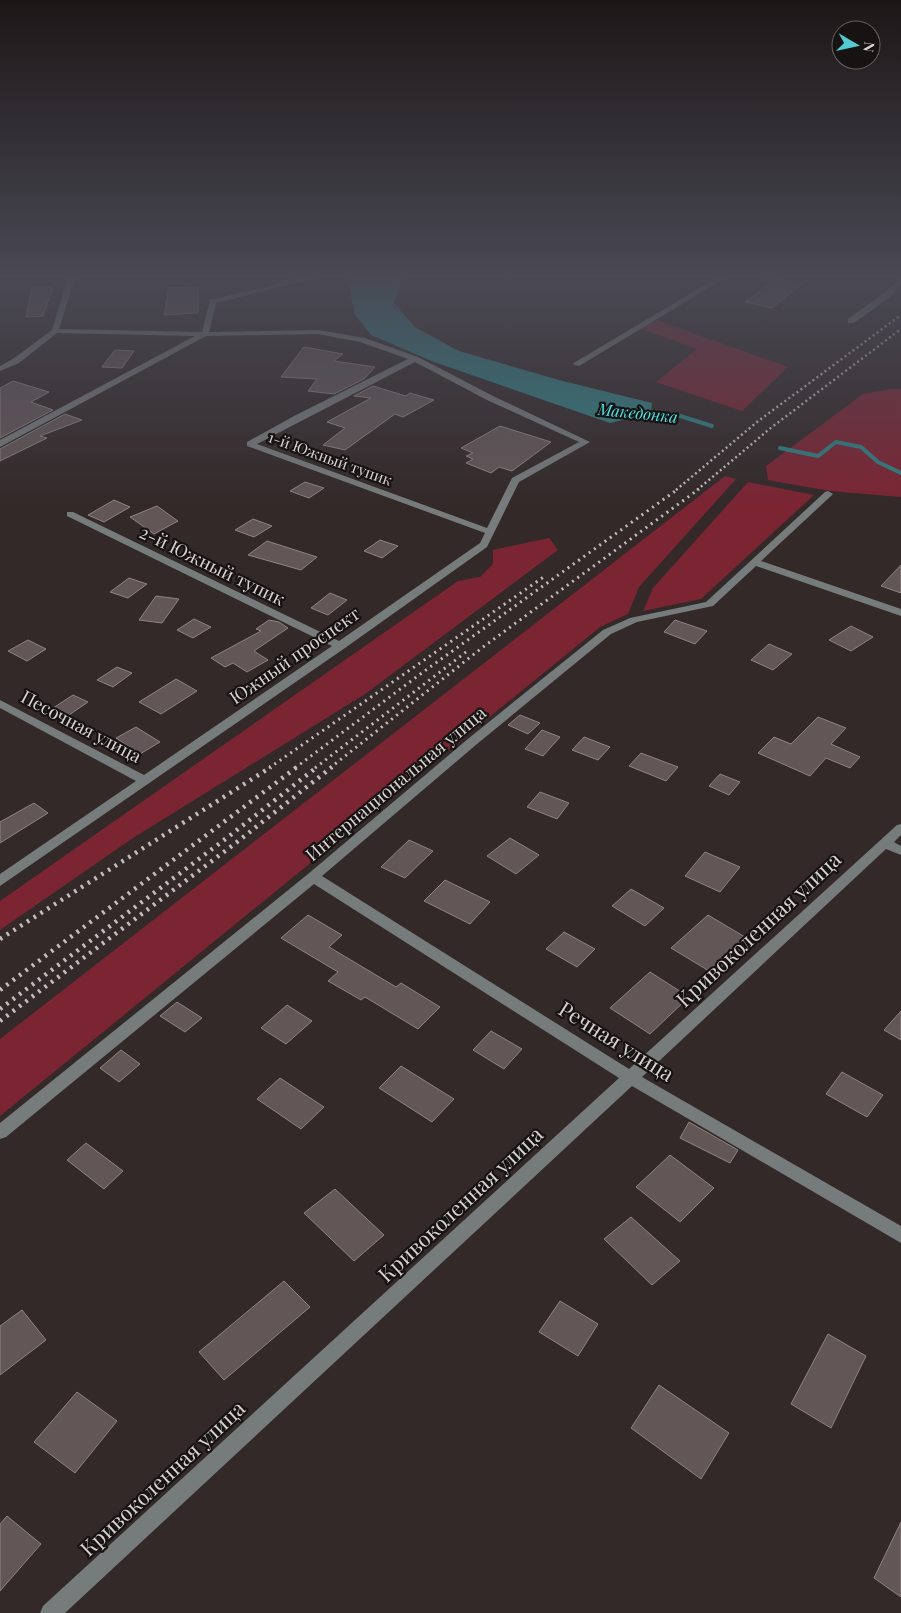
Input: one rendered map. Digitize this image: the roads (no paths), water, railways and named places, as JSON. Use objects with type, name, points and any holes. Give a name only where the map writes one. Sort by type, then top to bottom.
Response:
[{"type":"street","points":[[0,369],[16,361],[27,352]]},
{"type":"street","points":[[0,444],[172,352]]},
{"type":"street","points":[[396,352],[415,359]]},
{"type":"street","points":[[576,364],[596,352]]},
{"type":"street","name":"Южный проспект","points":[[0,881],[484,545],[515,480],[586,442],[490,398],[415,359]]},
{"type":"street","name":"1-й Южный тупик","points":[[415,359],[296,418],[250,444],[490,532]]},
{"type":"street","name":"Интернациональная улица","points":[[0,1132],[313,877],[473,741],[607,632],[634,620],[709,604],[756,564],[828,494]]},
{"type":"street","name":"2-й Южный тупик","points":[[70,514],[340,646]]},
{"type":"street","points":[[756,564],[901,613]]},
{"type":"street","name":"Песочная улица","points":[[0,703],[145,781]]},
{"type":"street","name":"Кривоколенная улица","points":[[50,1613],[901,828]]},
{"type":"street","points":[[885,844],[901,850]]},
{"type":"street","name":"Речная улица","points":[[313,877],[631,1078],[901,1234]]},
{"type":"water","points":[[411,352],[463,352],[559,380],[652,403],[651,413],[610,423],[434,362]]},
{"type":"waterway","name":"Македонка","points":[[644,413],[677,415],[712,426]]},
{"type":"waterway","name":"Македонка","points":[[780,448],[818,456],[836,442],[861,447],[878,462],[901,473]]},
{"type":"railway","points":[[676,490],[757,422],[851,352]]},
{"type":"railway","points":[[697,490],[772,427],[870,352]]},
{"type":"railway","points":[[295,768],[419,675],[678,489]]},
{"type":"railway","points":[[330,768],[483,647],[699,489]]},
{"type":"railway","points":[[269,768],[545,576]]},
{"type":"railway","points":[[315,768],[466,652]]},
{"type":"railway","points":[[0,939],[271,767]]},
{"type":"railway","points":[[0,990],[297,767]]},
{"type":"railway","points":[[0,1009],[228,837],[317,767]]},
{"type":"railway","points":[[0,1021],[237,842],[332,767]]}]
